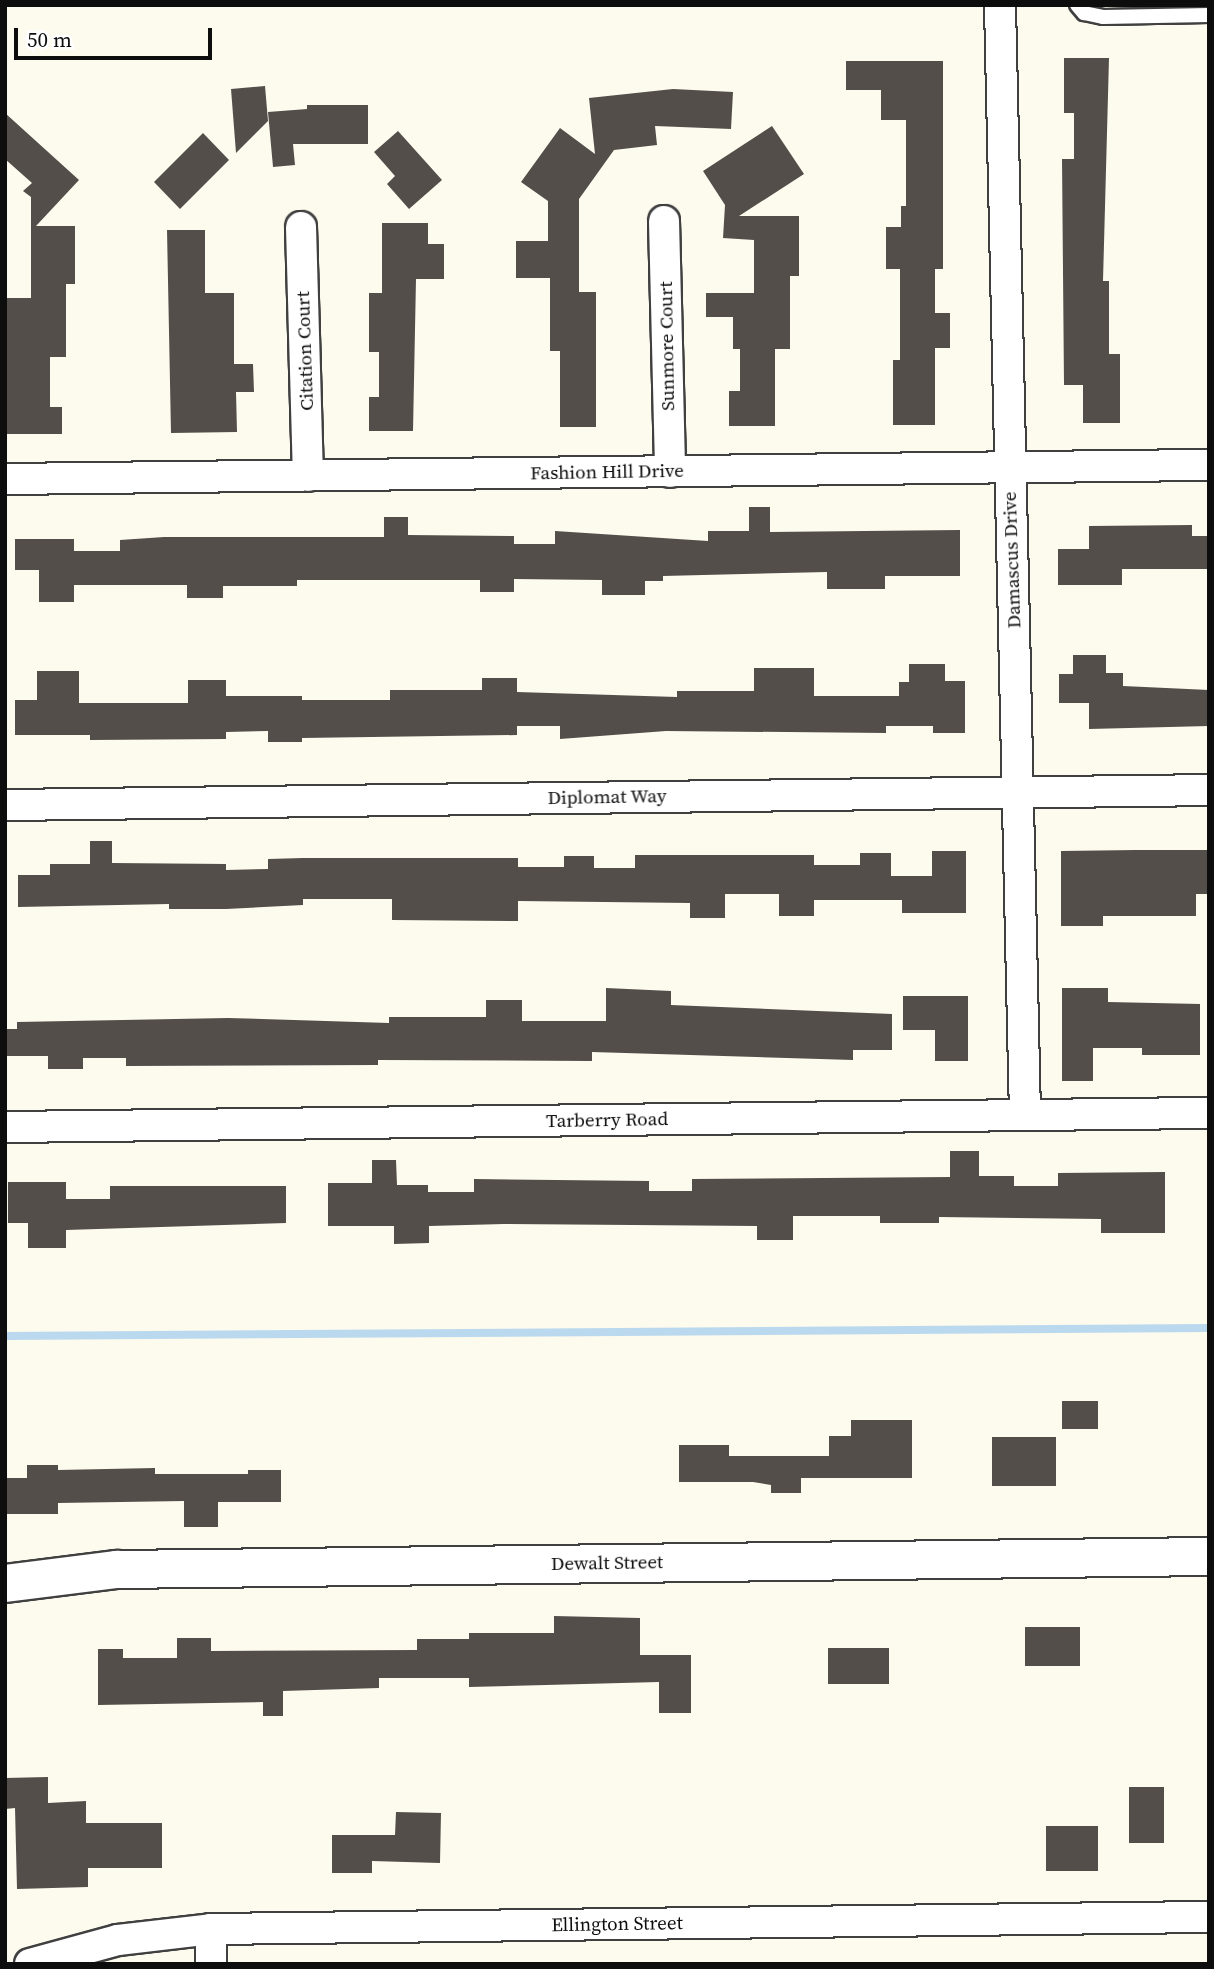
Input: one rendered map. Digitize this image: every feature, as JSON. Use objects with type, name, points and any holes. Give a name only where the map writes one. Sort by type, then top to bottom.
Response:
[{"type":"street","name":"Damascus Drive","points":[[1000,5],[1009,467],[1020,793],[1025,1115]]},
{"type":"street","name":"Sunmore Court","points":[[664,221],[670,472]]},
{"type":"street","name":"Citation Court","points":[[301,226],[308,475]]},
{"type":"street","name":"Fashion Hill Drive","points":[[5,479],[1209,465]]},
{"type":"street","name":"Diplomat Way","points":[[5,805],[1209,790]]},
{"type":"street","name":"Tarberry Road","points":[[5,1127],[1209,1113]]},
{"type":"street","name":"Dewalt Street","points":[[5,1583],[117,1569],[1209,1556]]},
{"type":"street","name":"Ellington Street","points":[[30,1964],[118,1940],[211,1929],[1209,1917]]},
{"type":"street","points":[[211,1929],[211,1964]]},
{"type":"lane","points":[[1077,5],[1084,13],[1103,17],[1209,15]]},
{"type":"building","points":[[1064,58],[1109,58],[1103,281],[1109,281],[1109,354],[1120,354],[1120,423],[1083,423],[1083,385],[1064,385],[1062,159],[1074,159],[1074,113],[1064,113]]},
{"type":"building","points":[[846,61],[943,61],[943,269],[935,269],[935,313],[950,313],[950,348],[935,348],[935,425],[893,425],[893,360],[900,360],[900,269],[886,269],[886,227],[901,227],[901,206],[906,206],[906,120],[881,120],[881,90],[846,90]]},
{"type":"building","points":[[265,86],[268,121],[236,153],[231,89]]},
{"type":"building","points":[[673,89],[733,92],[731,129],[655,126],[657,145],[614,150],[579,199],[579,292],[596,292],[596,427],[560,427],[560,351],[550,351],[550,278],[516,278],[516,241],[548,241],[548,201],[521,182],[560,128],[595,154],[589,98]]},
{"type":"building","points":[[307,105],[368,105],[368,144],[293,144],[295,165],[273,167],[268,112],[307,109]]},
{"type":"building","points":[[5,113],[79,180],[36,226],[75,226],[75,284],[66,284],[66,357],[50,357],[50,407],[62,407],[62,434],[6,434],[5,298],[31,298],[31,197],[23,191],[32,183],[5,159]]},
{"type":"building","points":[[772,126],[804,174],[739,216],[799,216],[799,276],[790,276],[790,349],[775,349],[775,426],[729,426],[729,391],[740,391],[740,349],[733,349],[733,317],[706,317],[706,293],[754,293],[754,240],[723,238],[725,205],[703,171]]},
{"type":"building","points":[[398,131],[442,180],[409,209],[387,184],[395,176],[374,152]]},
{"type":"building","points":[[203,133],[229,160],[180,209],[154,182]]},
{"type":"building","points":[[382,223],[428,223],[428,244],[444,244],[444,279],[416,279],[413,431],[369,431],[369,397],[379,397],[379,352],[369,352],[369,293],[382,293]]},
{"type":"building","points":[[167,230],[205,230],[205,293],[234,293],[234,364],[253,364],[254,392],[236,392],[237,432],[171,433]]},
{"type":"building","points":[[749,507],[770,507],[770,532],[960,530],[960,576],[885,576],[885,589],[827,589],[827,572],[663,576],[663,581],[645,581],[645,595],[602,595],[602,580],[514,579],[514,592],[480,592],[480,580],[297,580],[297,586],[223,586],[223,598],[187,598],[187,585],[74,585],[74,602],[39,602],[39,570],[15,570],[15,539],[74,539],[74,551],[120,551],[120,540],[164,537],[384,537],[384,517],[408,517],[408,535],[514,536],[514,544],[555,544],[555,531],[708,541],[708,531],[749,531]]},
{"type":"building","points":[[1192,525],[1192,536],[1209,536],[1209,569],[1122,569],[1122,585],[1058,585],[1058,549],[1089,549],[1089,526]]},
{"type":"building","points":[[1073,655],[1106,655],[1106,673],[1123,673],[1123,686],[1209,690],[1209,726],[1089,729],[1089,703],[1059,703],[1059,674],[1073,674]]},
{"type":"building","points":[[909,664],[945,664],[945,681],[965,681],[965,733],[933,733],[933,726],[886,726],[886,733],[666,731],[560,739],[560,726],[517,726],[517,735],[302,738],[302,742],[268,742],[268,731],[226,732],[226,739],[90,740],[90,735],[15,735],[15,700],[37,700],[37,671],[79,671],[79,703],[188,703],[188,680],[226,680],[226,696],[302,696],[302,700],[390,700],[390,690],[482,690],[482,678],[517,678],[517,692],[677,697],[677,691],[754,691],[754,668],[814,668],[814,696],[899,696],[899,682],[909,682]]},
{"type":"building","points":[[90,841],[112,841],[112,863],[226,864],[226,870],[268,869],[268,859],[303,858],[518,858],[518,867],[564,867],[564,856],[594,856],[594,868],[635,868],[635,855],[814,855],[814,865],[860,865],[860,853],[891,853],[891,876],[932,876],[932,851],[966,851],[966,913],[902,913],[902,900],[814,900],[814,916],[779,916],[779,894],[725,894],[725,918],[690,918],[690,903],[518,901],[518,921],[392,920],[392,899],[303,899],[303,905],[226,909],[169,909],[169,904],[18,907],[18,875],[50,875],[50,864],[90,864]]},
{"type":"building","points":[[1209,850],[1209,894],[1196,894],[1196,916],[1103,916],[1103,926],[1061,926],[1061,851]]},
{"type":"building","points":[[606,988],[671,991],[671,1005],[892,1014],[892,1050],[853,1050],[853,1060],[592,1052],[592,1061],[378,1060],[378,1065],[126,1066],[126,1058],[83,1058],[83,1069],[48,1069],[48,1056],[5,1056],[5,1029],[17,1029],[17,1022],[228,1018],[389,1023],[389,1017],[486,1017],[486,1000],[522,1000],[522,1021],[606,1021]]},
{"type":"building","points":[[1062,988],[1108,988],[1108,1002],[1200,1004],[1200,1055],[1142,1055],[1142,1048],[1093,1048],[1093,1081],[1062,1081]]},
{"type":"building","points":[[903,996],[968,996],[968,1061],[935,1061],[935,1030],[903,1030]]},
{"type":"building","points":[[950,1151],[979,1151],[979,1176],[1014,1176],[1014,1186],[1058,1186],[1058,1173],[1165,1172],[1165,1233],[1101,1233],[1101,1219],[939,1217],[939,1223],[880,1223],[880,1216],[793,1216],[793,1240],[757,1240],[757,1226],[504,1224],[429,1226],[429,1243],[394,1244],[394,1226],[328,1226],[328,1183],[372,1183],[372,1160],[396,1160],[397,1185],[428,1185],[428,1192],[474,1192],[474,1179],[649,1181],[649,1191],[692,1191],[692,1179],[950,1177]]},
{"type":"building","points":[[8,1182],[66,1182],[66,1199],[110,1199],[110,1186],[286,1186],[286,1223],[66,1230],[66,1248],[28,1248],[28,1223],[8,1223]]},
{"type":"building","points":[[1062,1401],[1098,1401],[1098,1429],[1062,1429]]},
{"type":"building","points":[[851,1420],[912,1420],[912,1478],[801,1478],[801,1493],[771,1493],[771,1485],[753,1482],[679,1482],[679,1445],[729,1445],[729,1456],[829,1456],[829,1436],[851,1436]]},
{"type":"building","points":[[992,1437],[1056,1437],[1056,1486],[992,1486]]},
{"type":"building","points":[[27,1465],[58,1465],[58,1470],[155,1468],[155,1474],[248,1474],[248,1470],[281,1470],[281,1502],[218,1502],[218,1527],[184,1527],[184,1501],[58,1503],[58,1514],[5,1514],[5,1478],[27,1478]]},
{"type":"building","points":[[554,1616],[640,1618],[640,1655],[691,1655],[691,1713],[659,1713],[659,1682],[469,1687],[469,1678],[379,1678],[379,1688],[283,1691],[283,1716],[263,1716],[263,1702],[98,1705],[98,1649],[123,1649],[123,1658],[177,1658],[177,1638],[211,1638],[211,1651],[417,1650],[417,1639],[469,1639],[469,1633],[554,1633]]},
{"type":"building","points":[[1025,1627],[1080,1627],[1080,1666],[1025,1666]]},
{"type":"building","points":[[828,1648],[889,1648],[889,1684],[828,1684]]},
{"type":"building","points":[[48,1777],[48,1803],[86,1801],[86,1823],[162,1823],[162,1868],[88,1868],[88,1887],[17,1889],[15,1808],[5,1809],[5,1778]]},
{"type":"building","points":[[1129,1787],[1164,1787],[1164,1843],[1129,1843]]},
{"type":"building","points":[[396,1812],[441,1813],[440,1863],[372,1861],[372,1873],[332,1873],[332,1835],[395,1835]]},
{"type":"building","points":[[1046,1826],[1098,1826],[1098,1871],[1046,1871]]},
{"type":"waterway","points":[[5,1336],[1209,1328]]}]
